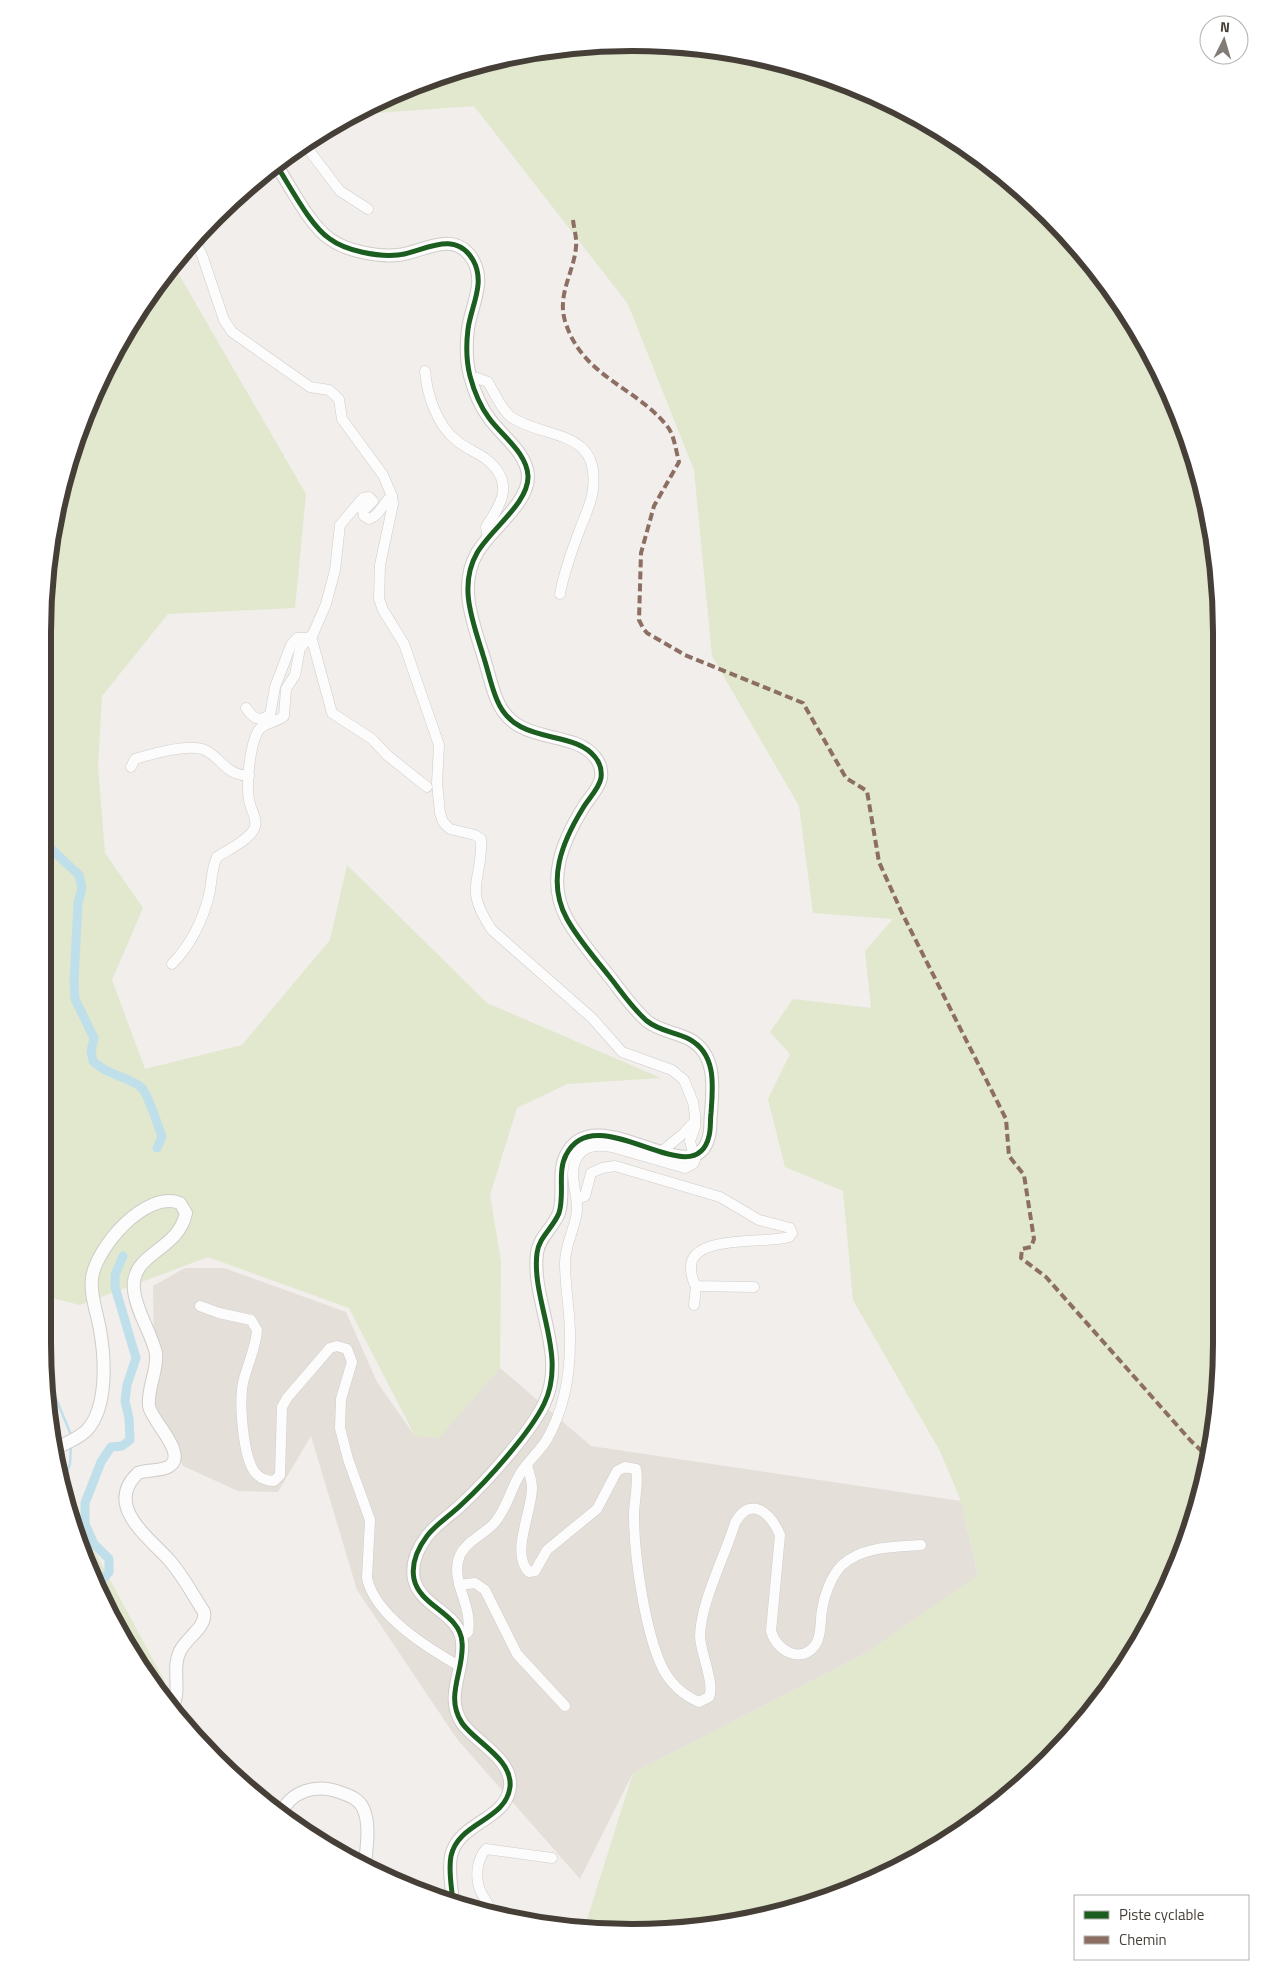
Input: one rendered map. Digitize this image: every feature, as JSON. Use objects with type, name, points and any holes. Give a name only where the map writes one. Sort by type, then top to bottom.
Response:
[{"type":"street","points":[[308,150],[340,191],[368,209]]},
{"type":"street","points":[[280,170],[320,230],[339,244],[354,249],[395,255],[440,244],[456,247],[470,256],[478,278],[477,296],[469,321],[466,348],[471,380],[484,411],[523,459],[528,474],[523,494],[488,537],[470,567],[468,593],[473,620],[501,709],[511,722],[521,728],[590,752],[600,766],[600,785],[574,823],[560,857],[556,882],[560,904],[580,939],[639,1013],[657,1028],[694,1042],[708,1058],[713,1087],[709,1137],[705,1148],[694,1156],[675,1156],[618,1138],[597,1135],[579,1140],[565,1156],[559,1212],[537,1249],[540,1288],[552,1362],[550,1390],[543,1407],[520,1438],[480,1486],[428,1534],[414,1561],[416,1587],[421,1595],[451,1620],[462,1636],[455,1696],[458,1716],[463,1725],[502,1765],[510,1784],[506,1797],[499,1808],[466,1831],[453,1848],[450,1861],[452,1895]]},
{"type":"street","points":[[198,246],[227,327],[242,340],[310,387],[329,390],[339,399],[342,420],[383,475],[392,496],[393,504],[380,565],[380,604],[404,644],[439,745],[437,783],[443,822],[450,829],[475,835],[481,839],[475,883],[475,898],[480,913],[492,930],[592,1018],[622,1052],[672,1070],[684,1080],[693,1102],[695,1121],[690,1141],[694,1156],[693,1164],[685,1168],[612,1147],[594,1146],[581,1152],[574,1162],[573,1177],[577,1199],[576,1220],[567,1244],[565,1262],[570,1343],[563,1401],[545,1442],[527,1465],[496,1521],[461,1552],[457,1574],[470,1623],[468,1632],[462,1636]]},
{"type":"street","points":[[425,371],[426,385],[445,427],[456,440],[486,459],[502,482],[503,497],[486,527],[488,537]]},
{"type":"street","points":[[471,380],[477,378],[488,382],[510,416],[528,425],[571,439],[589,456],[593,475],[592,497],[569,558],[560,594]]},
{"type":"street","points":[[172,964],[184,952],[200,922],[209,895],[217,857],[251,834],[255,828],[255,819],[248,799],[254,740],[259,729],[284,716],[286,689],[296,674],[300,648],[309,637],[326,604],[335,570],[340,525],[363,498],[369,497],[373,501],[363,511],[364,516],[369,519],[378,514],[392,496]]},
{"type":"street","points":[[246,708],[253,718],[257,719],[270,714],[272,697],[291,645],[297,638],[309,637]]},
{"type":"street","points":[[309,637],[332,714],[372,739],[387,755],[427,787]]},
{"type":"street","points":[[131,767],[135,759],[147,755],[193,748],[205,750],[232,773],[249,776]]},
{"type":"street","points":[[675,1156],[676,1146],[695,1121]]},
{"type":"street","points":[[660,1152],[684,1134]]},
{"type":"street","points":[[577,1199],[585,1196],[591,1173],[602,1168],[615,1166],[720,1197],[759,1220],[785,1226],[792,1230],[791,1235],[784,1238],[734,1242],[698,1251],[692,1259],[691,1265],[693,1281],[696,1286],[694,1305]]},
{"type":"street","points":[[60,1447],[87,1430],[97,1412],[104,1384],[100,1330],[92,1295],[92,1276],[98,1260],[126,1221],[137,1213],[146,1207],[160,1202],[171,1201],[180,1203],[186,1213],[174,1239],[144,1261],[134,1280],[135,1296],[156,1352],[157,1361],[149,1405],[152,1416],[171,1442],[175,1453],[174,1460],[167,1468],[138,1473],[129,1485],[126,1500],[130,1516],[138,1528],[171,1563],[204,1612],[203,1621],[181,1649],[178,1656],[176,1670],[178,1692],[175,1701]]},
{"type":"street","points":[[696,1286],[754,1287]]},
{"type":"street","points":[[200,1306],[218,1313],[246,1318],[255,1325],[256,1338],[243,1384],[242,1407],[249,1460],[256,1474],[262,1479],[274,1481],[280,1475],[280,1419],[287,1398],[325,1352],[336,1346],[347,1349],[352,1359],[341,1399],[340,1428],[348,1459],[370,1520],[367,1578],[369,1588],[384,1608],[409,1633],[459,1666]]},
{"type":"street","points":[[527,1465],[532,1490],[521,1553],[523,1564],[529,1572],[535,1571],[547,1550],[597,1509],[617,1472],[625,1467],[636,1469],[635,1534],[642,1590],[653,1640],[664,1669],[675,1686],[686,1696],[699,1702],[709,1697],[711,1688],[700,1638],[703,1615],[735,1523],[742,1514],[753,1510],[766,1513],[775,1523],[780,1535],[771,1631],[776,1643],[782,1650],[799,1655],[808,1652],[819,1638],[826,1594],[837,1571],[845,1562],[881,1548],[921,1545]]},
{"type":"street","points":[[459,1585],[476,1583],[485,1590],[517,1654],[565,1706]]},
{"type":"street","points":[[285,1809],[296,1796],[312,1788],[325,1788],[352,1797],[362,1806],[365,1815],[365,1859]]},
{"type":"street","points":[[488,1905],[480,1890],[478,1879],[478,1866],[486,1850],[552,1858]]},
{"type":"shaded area","points":[[185,1268],[224,1268],[346,1312],[377,1382],[415,1436],[439,1437],[500,1368],[591,1446],[961,1501],[978,1576],[866,1653],[633,1773],[580,1879],[457,1739],[357,1590],[311,1436],[278,1492],[238,1491],[183,1466],[155,1406],[153,1286]]},
{"type":"green space","points":[[632,51],[670,52],[745,62],[819,82],[889,111],[955,149],[986,171],[1043,221],[1093,278],[1135,342],[1169,410],[1182,445],[1202,519],[1212,594],[1213,632],[1213,1343],[1212,1381],[1202,1456],[1182,1530],[1153,1600],[1115,1666],[1069,1726],[1015,1780],[955,1826],[889,1864],[819,1893],[745,1913],[670,1923],[586,1922],[633,1773],[866,1653],[978,1575],[961,1501],[940,1451],[853,1300],[843,1191],[785,1167],[768,1099],[790,1054],[770,1032],[793,999],[871,1008],[865,951],[893,919],[813,913],[799,806],[712,656],[694,470],[628,304],[474,106],[377,113],[376,111],[410,95],[445,82],[519,62],[594,52]]},
{"type":"green space","points":[[177,271],[306,494],[295,608],[168,614],[102,696],[98,767],[105,853],[143,908],[112,980],[145,1069],[242,1045],[330,940],[347,865],[487,1003],[661,1078],[567,1084],[517,1108],[490,1195],[501,1261],[500,1368],[439,1438],[415,1436],[349,1308],[208,1257],[80,1305],[51,1298],[52,594],[62,519],[82,445],[95,410],[129,342],[149,309]]},
{"type":"green space","points":[[80,1525],[165,1682],[162,1684],[149,1666],[111,1600],[95,1565]]},
{"type":"waterway","points":[[51,849],[79,875],[82,888],[78,903],[74,981],[75,999],[94,1038],[91,1051],[93,1061],[98,1066],[135,1083],[144,1090],[162,1137],[157,1148]]},
{"type":"waterway","points":[[102,1580],[109,1572],[109,1559],[94,1544],[85,1524],[85,1503],[101,1462],[111,1447],[122,1446],[130,1440],[129,1418],[125,1401],[127,1385],[136,1358],[115,1287],[115,1275],[123,1256]]},
{"type":"waterway","points":[[53,1391],[71,1435]]},
{"type":"waterway","points":[[66,1473],[70,1464],[71,1445]]},
{"type":"marked path","points":[[573,220],[576,237],[575,256],[564,292],[563,302],[565,321],[573,340],[596,368],[654,412],[667,426],[673,438],[679,462],[654,506],[641,553],[639,620],[643,628],[647,633],[685,655],[803,703],[846,778],[867,791],[879,862],[902,913],[1006,1119],[1009,1156],[1024,1175],[1034,1239],[1031,1247],[1022,1249],[1021,1258],[1046,1277],[1203,1452]]},
{"type":"cycle path","points":[[279,170],[315,225],[330,239],[345,247],[372,254],[398,255],[437,245],[457,245],[473,260],[477,269],[478,286],[467,335],[467,358],[470,376],[475,393],[483,408],[494,425],[519,452],[527,468],[528,476],[527,486],[516,506],[483,544],[471,566],[468,591],[475,630],[495,695],[506,715],[517,725],[530,731],[573,742],[585,748],[595,757],[600,767],[600,782],[575,821],[559,862],[558,890],[561,905],[567,919],[586,948],[642,1016],[657,1027],[689,1039],[698,1045],[705,1053],[711,1072],[710,1133],[700,1152],[685,1157],[621,1139],[599,1135],[580,1140],[566,1155],[561,1176],[561,1206],[559,1213],[540,1242],[537,1253],[539,1290],[551,1347],[552,1366],[550,1385],[544,1404],[529,1429],[507,1457],[472,1495],[431,1531],[416,1556],[413,1573],[418,1589],[431,1604],[448,1617],[460,1632],[462,1652],[455,1693],[457,1713],[468,1730],[500,1759],[509,1777],[510,1787],[507,1798],[500,1807],[472,1828],[455,1845],[451,1856],[450,1868],[452,1895]]}]
